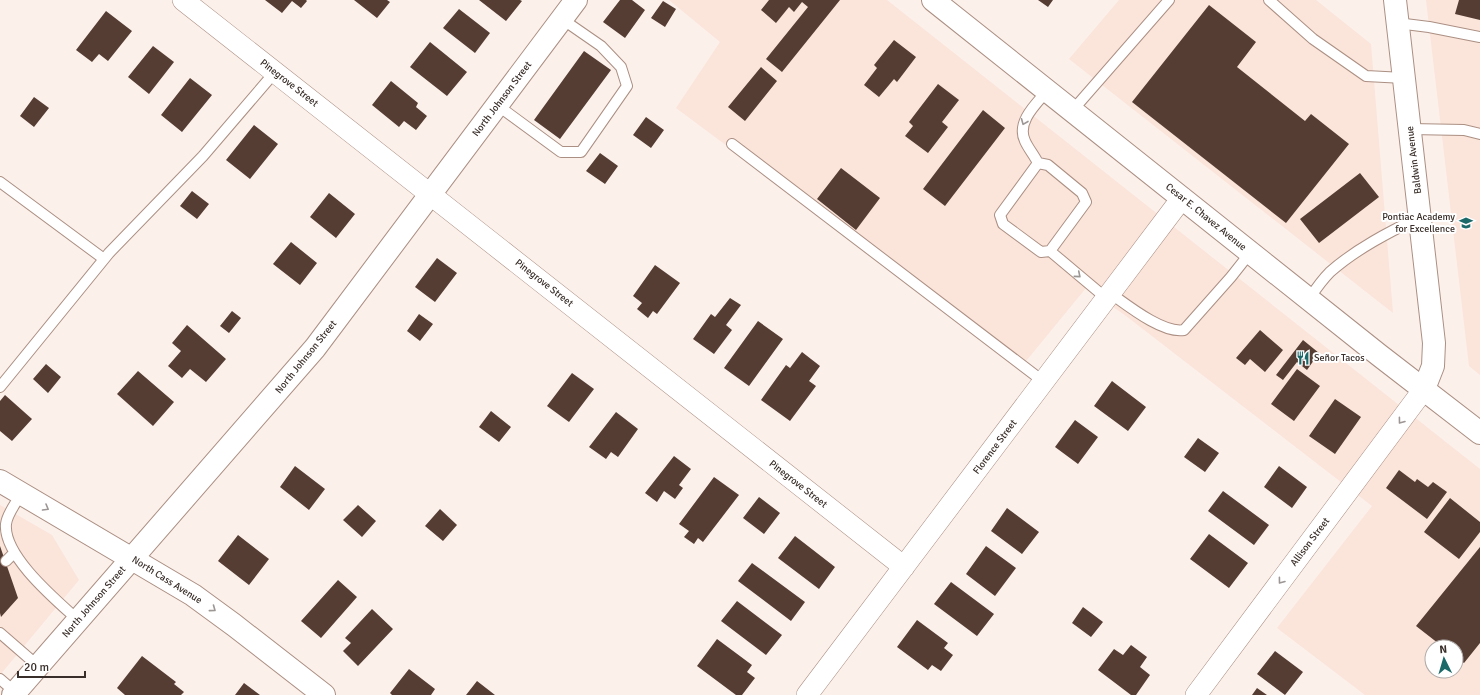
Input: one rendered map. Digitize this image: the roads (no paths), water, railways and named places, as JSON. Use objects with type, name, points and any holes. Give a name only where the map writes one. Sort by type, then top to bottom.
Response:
[{"type":"main road","name":"Cesar E. Chavez Avenue","points":[[933,0],[1250,253],[1480,433]]},
{"type":"main road","name":"Baldwin Avenue","points":[[1394,0],[1434,343],[1433,366],[1424,389]]},
{"type":"main road","name":"North Johnson Street","points":[[9,689],[38,666],[315,348],[571,5]]},
{"type":"main road","name":"North Cass Avenue","points":[[0,481],[193,595],[324,695]]},
{"type":"street","name":"Pinegrove Street","points":[[183,0],[904,567]]},
{"type":"street","name":"Florence Street","points":[[807,695],[1182,198]]},
{"type":"street","name":"Allison Street","points":[[1196,695],[1424,389]]},
{"type":"lane","points":[[1072,111],[1169,0]]},
{"type":"lane","points":[[1269,0],[1313,39],[1366,76],[1404,78]]},
{"type":"lane","points":[[497,105],[561,152],[581,152],[627,86],[621,67],[601,46],[571,5]]},
{"type":"lane","points":[[1397,23],[1429,26],[1480,37]]},
{"type":"lane","points":[[0,387],[104,259],[203,156],[274,72]]},
{"type":"lane","points":[[1047,91],[1028,114],[1022,128],[1024,139],[1038,163],[1048,165],[1082,193],[1086,202],[1050,251]]},
{"type":"lane","points":[[1410,129],[1464,130],[1480,134]]},
{"type":"lane","points":[[732,144],[1044,382]]},
{"type":"lane","points":[[1038,163],[1000,215],[1003,224],[1041,252],[1050,251],[1108,296],[1144,317],[1172,330],[1184,330],[1232,277],[1250,253]]},
{"type":"lane","points":[[0,182],[104,259]]},
{"type":"lane","points":[[1309,299],[1330,273],[1364,247],[1389,232],[1420,217]]},
{"type":"lane","points":[[21,494],[6,522],[8,540],[14,553],[43,588],[78,620]]},
{"type":"lane","points":[[6,561],[14,553]]},
{"type":"lane","points":[[0,633],[38,666]]},
{"type":"place","name":"Pontiac Academy for Excellence","points":[[1466,223]]},
{"type":"place","name":"Señor Tacos","points":[[1303,358]]}]
